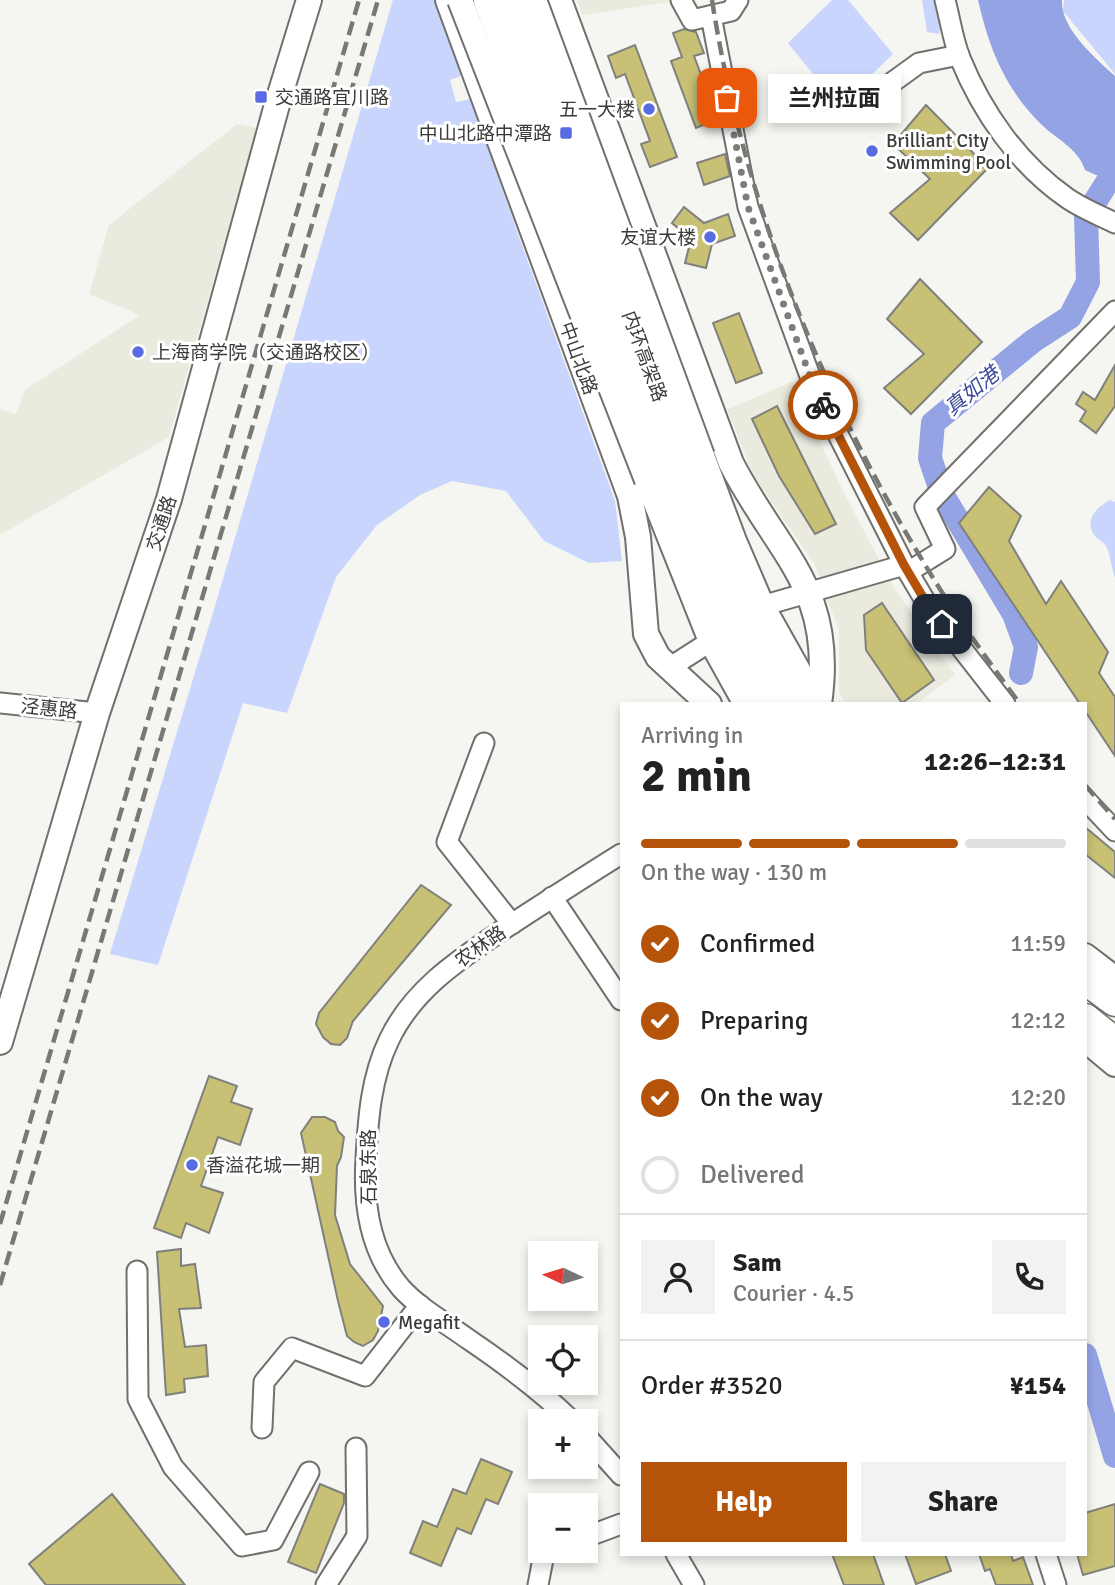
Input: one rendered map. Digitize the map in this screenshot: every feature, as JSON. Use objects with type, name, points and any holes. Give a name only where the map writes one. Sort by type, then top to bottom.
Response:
[{"type":"highway","name":"内环高架路","points":[[489,0],[733,646],[764,702]]},
{"type":"highway","name":"内环高架路","points":[[513,0],[685,466],[757,646],[792,702]]},
{"type":"highway","points":[[1087,981],[1115,1002]]},
{"type":"highway","points":[[1087,1021],[1115,1043]]},
{"type":"highway","points":[[1087,1043],[1115,1065]]},
{"type":"main road","name":"交通路","points":[[0,1042],[97,713],[169,499],[278,101],[309,0]]},
{"type":"main road","name":"中山北路","points":[[448,0],[630,496],[638,537],[646,634],[658,657],[707,702]]},
{"type":"main road","name":"中山北路","points":[[460,0],[711,641],[745,702]]},
{"type":"main road","points":[[534,0],[734,541],[762,606],[817,702]]},
{"type":"main road","points":[[559,0],[731,463],[741,483],[793,561],[809,592],[822,639],[823,681],[818,702]]},
{"type":"main road","points":[[1087,958],[1115,979]]},
{"type":"street","points":[[681,0],[692,20],[731,11],[738,0]]},
{"type":"street","points":[[945,0],[959,55],[978,99],[1005,138],[1039,175],[1068,199],[1115,223]]},
{"type":"street","points":[[711,16],[748,207],[814,387],[927,604],[1003,702]]},
{"type":"street","points":[[872,97],[919,63],[959,55]]},
{"type":"street","points":[[499,140],[599,108]]},
{"type":"street","points":[[512,175],[615,152]]},
{"type":"street","points":[[525,211],[615,152]]},
{"type":"street","points":[[762,606],[906,568],[945,549],[925,507],[1115,311]]},
{"type":"street","points":[[669,668],[711,641]]},
{"type":"street","name":"泾惠路","points":[[0,704],[97,713]]},
{"type":"street","points":[[484,743],[447,842],[512,924]]},
{"type":"street","points":[[1087,801],[1114,829]]},
{"type":"street","name":"农林路","points":[[369,1115],[377,1068],[389,1039],[421,993],[438,977],[512,924],[620,855]]},
{"type":"street","points":[[552,897],[620,999]]},
{"type":"street","name":"石泉东路","points":[[369,1115],[366,1188],[370,1228],[392,1277],[420,1305],[526,1381],[558,1409]]},
{"type":"street","points":[[137,1271],[138,1399],[173,1467],[242,1546],[274,1540],[309,1472]]},
{"type":"street","points":[[262,1428],[264,1382],[292,1348],[365,1376],[420,1305]]},
{"type":"street","points":[[326,1585],[358,1536],[356,1448]]},
{"type":"street","points":[[598,1449],[620,1474]]},
{"type":"street","points":[[598,1533],[620,1524]]},
{"type":"street","points":[[677,1556],[694,1585]]},
{"type":"street","points":[[1047,1556],[1056,1585]]},
{"type":"street","points":[[538,1585],[542,1563]]},
{"type":"shaded area","points":[[393,0],[437,0],[463,75],[450,80],[456,102],[471,99],[615,501],[622,561],[589,563],[544,541],[506,491],[452,481],[420,495],[377,525],[336,577],[287,713],[243,703],[158,965],[110,954],[215,606]]},
{"type":"shaded area","points":[[577,0],[670,0],[670,2],[582,15]]},
{"type":"shaded area","points":[[832,0],[848,0],[893,54],[839,106],[788,43]]},
{"type":"shaded area","points":[[922,0],[944,0],[939,34],[927,32]]},
{"type":"shaded area","points":[[1064,0],[1115,0],[1115,74],[1063,11]]},
{"type":"shaded area","name":"上海商学院（交通路校区）","points":[[237,124],[257,128],[169,437],[0,535],[0,409],[16,414],[25,390],[140,315],[89,294],[109,225]]},
{"type":"shaded area","points":[[792,382],[843,491],[894,588],[955,675],[918,702],[845,702],[839,693],[839,631],[815,565],[753,475],[727,409]]},
{"type":"shaded area","points":[[1110,500],[1115,502],[1115,578],[1108,550],[1094,535],[1090,524],[1093,514]]},
{"type":"water","points":[[978,0],[1062,0],[1063,11],[1073,32],[1089,52],[1115,76],[1115,177],[1096,175],[1085,170],[1072,150],[1028,111],[1000,67],[987,35]]},
{"type":"building","points":[[684,29],[696,32],[704,53],[694,56],[718,119],[696,128],[671,61],[682,57],[673,33]]},
{"type":"building","name":"五一大楼","points":[[635,45],[677,157],[650,167],[641,144],[650,141],[625,74],[616,78],[608,56]]},
{"type":"building","points":[[926,105],[988,168],[918,240],[890,213],[930,179],[893,144]]},
{"type":"building","points":[[725,154],[730,176],[704,185],[697,163]]},
{"type":"building","name":"友谊大楼","points":[[684,207],[704,223],[728,214],[735,236],[712,244],[706,268],[685,263],[691,239],[672,223]]},
{"type":"building","points":[[920,279],[982,342],[911,414],[884,388],[924,354],[887,319]]},
{"type":"building","points":[[739,313],[762,373],[736,383],[713,323]]},
{"type":"building","points":[[1115,365],[1115,406],[1096,433],[1080,421],[1086,411],[1076,404],[1083,392],[1095,400]]},
{"type":"building","points":[[777,406],[836,524],[815,534],[779,476],[752,419]]},
{"type":"building","points":[[989,487],[1021,516],[1009,541],[1046,604],[1061,581],[1108,652],[1099,673],[1115,697],[1115,756],[1087,714],[1087,702],[1079,702],[959,523]]},
{"type":"building","points":[[882,603],[934,680],[901,702],[866,650],[864,615]]},
{"type":"building","points":[[1087,829],[1115,852],[1115,878],[1087,856]]},
{"type":"building","points":[[421,885],[451,905],[353,1021],[347,1038],[340,1045],[331,1044],[323,1037],[316,1024],[319,1013]]},
{"type":"building","name":"香溢花城一期","points":[[209,1076],[237,1086],[231,1102],[252,1109],[240,1145],[218,1137],[201,1186],[223,1193],[209,1233],[186,1223],[181,1238],[154,1228]]},
{"type":"building","points":[[312,1117],[325,1117],[335,1122],[344,1137],[337,1166],[335,1215],[350,1264],[383,1306],[378,1331],[373,1340],[363,1346],[347,1336],[338,1301],[301,1133]]},
{"type":"building","points":[[181,1249],[181,1266],[195,1264],[201,1308],[179,1309],[185,1347],[206,1345],[208,1376],[184,1379],[185,1392],[166,1395],[157,1252]]},
{"type":"building","points":[[481,1459],[512,1472],[498,1504],[486,1499],[471,1534],[457,1528],[441,1566],[410,1553],[423,1521],[437,1527],[453,1489],[466,1494]]},
{"type":"building","points":[[320,1484],[344,1494],[344,1503],[316,1573],[288,1562]]},
{"type":"building","points":[[112,1494],[185,1585],[46,1585],[29,1564]]},
{"type":"building","points":[[1115,1504],[1115,1566],[1083,1575],[1078,1556],[1087,1556],[1087,1512]]},
{"type":"building","points":[[833,1556],[874,1556],[884,1585],[844,1585]]},
{"type":"building","points":[[906,1556],[946,1556],[951,1571],[916,1584]]},
{"type":"building","points":[[980,1556],[1012,1556],[1013,1561],[1023,1557],[1033,1585],[996,1585],[990,1569],[985,1571]]},
{"type":"waterway","name":"真如港","points":[[1021,673],[1026,647],[1014,614],[942,494],[930,458],[933,423],[1033,341],[1070,317],[1088,282],[1086,216],[1115,170]]},
{"type":"waterway","name":"真如港","points":[[1087,1362],[1115,1456]]},
{"type":"railway","points":[[0,1224],[359,0]]},
{"type":"railway","points":[[0,1285],[378,0]]},
{"type":"railway","points":[[712,0],[726,74],[765,220],[819,362],[851,431],[924,563],[970,635],[1019,702]]},
{"type":"railway","points":[[1087,787],[1115,819]]},
{"type":"way so far","points":[[727,98],[748,207],[823,405]]},
{"type":"place","name":"交通路宜川路","points":[[261,97]]},
{"type":"place","name":"兰州拉面","points":[[727,98]]},
{"type":"place","name":"五一大楼","points":[[649,109]]},
{"type":"place","name":"中山北路中潭路","points":[[566,133]]},
{"type":"place","name":"Brilliant City Swimming Pool","points":[[872,151]]},
{"type":"place","name":"友谊大楼","points":[[710,237]]},
{"type":"place","name":"上海商学院（交通路校区）","points":[[138,352]]},
{"type":"place","name":"香溢花城一期","points":[[192,1165]]},
{"type":"place","name":"Megafit","points":[[384,1322]]},
{"type":"route","points":[[823,405],[904,565],[942,624]]}]
